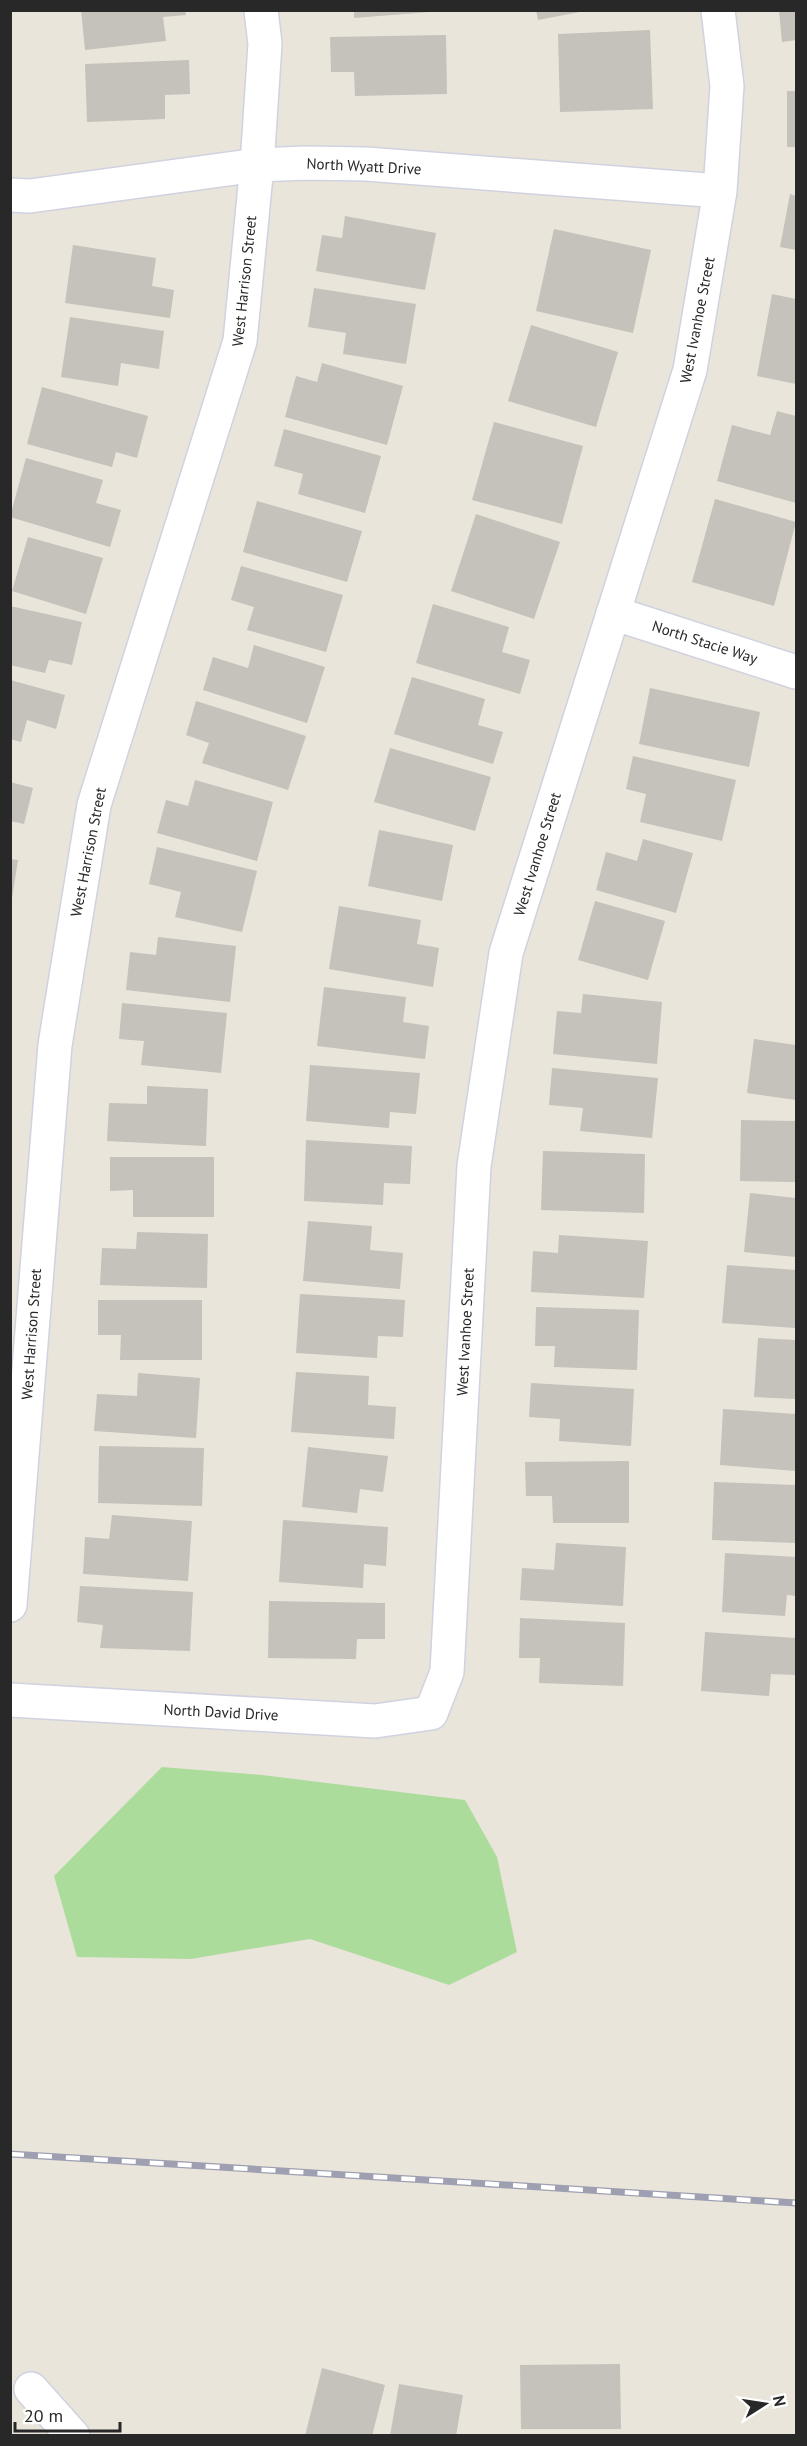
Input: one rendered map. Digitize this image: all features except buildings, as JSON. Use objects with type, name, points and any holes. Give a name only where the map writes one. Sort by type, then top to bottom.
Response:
[{"type":"street","name":"West Harrison Street","points":[[10,1605],[55,1045],[94,805],[240,341],[257,165],[265,44],[261,10]]},
{"type":"street","name":"West Ivanhoe Street","points":[[431,1713],[447,1672],[474,1166],[506,953],[690,370],[720,191],[727,86],[718,10]]},
{"type":"street","name":"North Wyatt Drive","points":[[10,195],[30,196],[257,165],[306,163],[366,165],[720,191]]},
{"type":"street","name":"North Stacie Way","points":[[613,613],[796,672]]},
{"type":"street","name":"North David Drive","points":[[10,1700],[375,1721],[431,1713]]},
{"type":"street","points":[[31,2389],[73,2436]]},
{"type":"green space","points":[[162,1767],[262,1775],[465,1800],[497,1857],[517,1952],[449,1985],[310,1939],[191,1959],[77,1957],[54,1876]]},
{"type":"railway","points":[[10,2154],[796,2203]]}]
